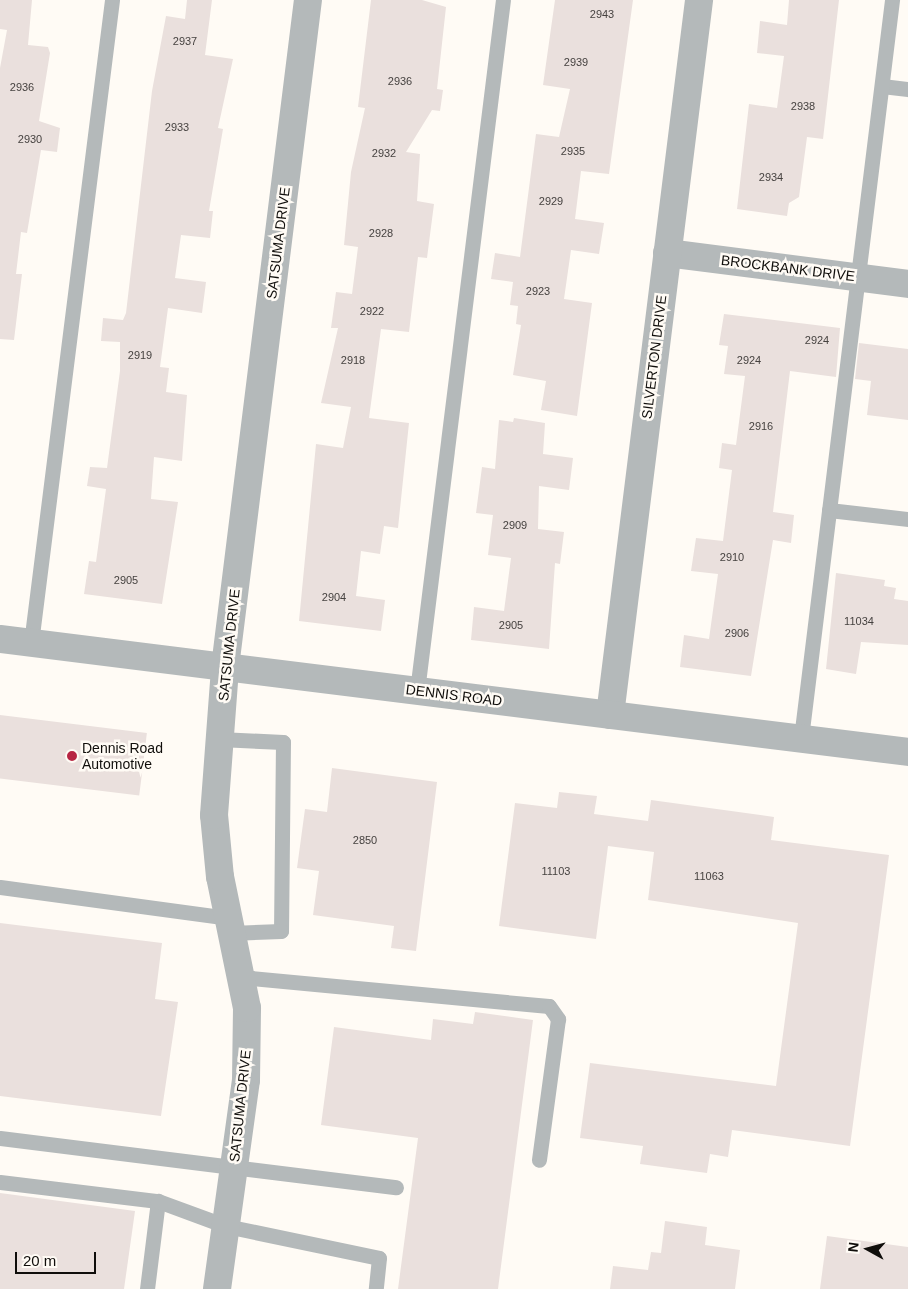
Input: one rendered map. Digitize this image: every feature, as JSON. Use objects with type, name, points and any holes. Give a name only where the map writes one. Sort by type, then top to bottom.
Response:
[{"type":"street","name":"SATSUMA DRIVE","points":[[217,1289],[246,1080],[247,1008],[230,926],[214,815],[219,739],[225,667],[308,0]]},
{"type":"street","name":"SILVERTON DRIVE","points":[[610,715],[699,0]]},
{"type":"street","name":"BROCKBANK DRIVE","points":[[668,253],[908,284]]},
{"type":"street","name":"DENNIS ROAD","points":[[0,639],[908,752]]},
{"type":"lane","points":[[31,643],[112,0]]},
{"type":"lane","points":[[417,691],[503,0]]},
{"type":"lane","points":[[801,738],[892,0]]},
{"type":"lane","points":[[882,86],[908,89]]},
{"type":"lane","points":[[829,510],[908,519]]},
{"type":"lane","points":[[0,887],[230,926],[281,931],[283,742],[219,739]]},
{"type":"lane","points":[[240,977],[549,1006],[558,1018],[538,1160]]},
{"type":"lane","points":[[0,1138],[234,1165],[396,1187]]},
{"type":"lane","points":[[0,1182],[158,1201],[226,1226],[379,1258],[376,1289]]},
{"type":"lane","points":[[147,1289],[158,1201]]},
{"type":"building","points":[[0,0],[32,0],[28,45],[48,47],[50,53],[39,121],[60,128],[57,152],[41,150],[27,233],[21,232],[16,274],[22,274],[14,340],[0,339],[0,68],[7,30],[0,29]]},
{"type":"building","points":[[187,0],[212,0],[205,55],[233,59],[218,128],[223,129],[209,211],[213,211],[210,238],[181,235],[175,278],[206,282],[202,313],[168,308],[160,367],[169,368],[166,392],[187,395],[182,461],[154,457],[151,499],[178,502],[162,604],[84,594],[89,561],[96,562],[106,489],[87,486],[90,467],[107,468],[120,371],[120,342],[101,341],[103,318],[123,320],[126,313],[152,91],[166,16],[185,19]]},
{"type":"building","points":[[371,0],[422,0],[446,7],[437,89],[443,90],[440,111],[432,110],[406,152],[420,154],[417,201],[434,204],[427,258],[418,257],[409,332],[381,329],[369,418],[409,423],[398,528],[384,526],[380,554],[361,551],[356,596],[385,600],[381,631],[299,621],[316,444],[343,448],[351,407],[321,403],[338,328],[331,328],[336,292],[352,294],[358,247],[344,245],[351,172],[365,108],[358,107]]},
{"type":"building","points":[[555,0],[633,0],[609,174],[581,171],[575,219],[604,223],[599,254],[571,250],[564,299],[592,303],[577,416],[541,410],[546,381],[513,375],[521,325],[516,324],[518,306],[510,305],[513,282],[491,279],[495,253],[520,257],[536,134],[559,137],[570,89],[543,85]]},
{"type":"building","points":[[789,0],[839,0],[823,139],[807,137],[799,197],[789,203],[787,216],[737,209],[749,104],[777,108],[784,56],[757,53],[760,21],[787,25]]},
{"type":"building","points":[[724,314],[840,328],[836,377],[790,371],[773,512],[794,515],[791,543],[773,540],[751,676],[680,667],[684,635],[709,639],[718,574],[691,571],[696,538],[723,541],[732,470],[719,468],[722,443],[736,445],[745,376],[724,374],[728,346],[719,345]]},
{"type":"building","points":[[859,343],[908,349],[908,420],[867,415],[871,381],[855,379]]},
{"type":"building","points":[[514,418],[545,423],[543,454],[573,458],[569,490],[539,486],[538,529],[564,532],[560,564],[555,563],[549,649],[471,640],[474,607],[504,611],[511,558],[488,555],[493,515],[476,513],[482,467],[495,469],[499,420],[513,422]]},
{"type":"building","points":[[836,573],[885,580],[884,586],[896,588],[894,599],[908,601],[908,645],[861,642],[856,674],[826,669]]},
{"type":"building","name":"Dennis Road Automotive","points":[[0,715],[147,733],[139,796],[0,778]]},
{"type":"building","points":[[332,768],[437,782],[416,951],[391,948],[394,926],[313,915],[319,871],[297,868],[305,809],[327,812]]},
{"type":"building","points":[[559,792],[597,796],[594,814],[648,821],[651,800],[774,817],[771,840],[889,855],[850,1146],[732,1130],[728,1157],[710,1154],[707,1173],[640,1164],[643,1146],[580,1138],[590,1063],[776,1086],[798,923],[648,900],[654,852],[608,846],[596,939],[499,926],[515,803],[557,808]]},
{"type":"building","points":[[0,923],[162,943],[155,999],[178,1002],[161,1116],[0,1096]]},
{"type":"building","points":[[475,1012],[533,1020],[498,1289],[398,1289],[418,1138],[321,1125],[334,1027],[431,1040],[433,1019],[473,1024]]},
{"type":"building","points":[[0,1193],[135,1211],[124,1289],[0,1289]]},
{"type":"building","points":[[665,1221],[707,1227],[705,1245],[740,1250],[735,1289],[610,1289],[613,1266],[648,1270],[651,1252],[661,1253]]},
{"type":"building","points":[[827,1236],[908,1247],[908,1289],[820,1289]]},
{"type":"place","name":"Dennis Road Automotive","points":[[72,756]]}]
